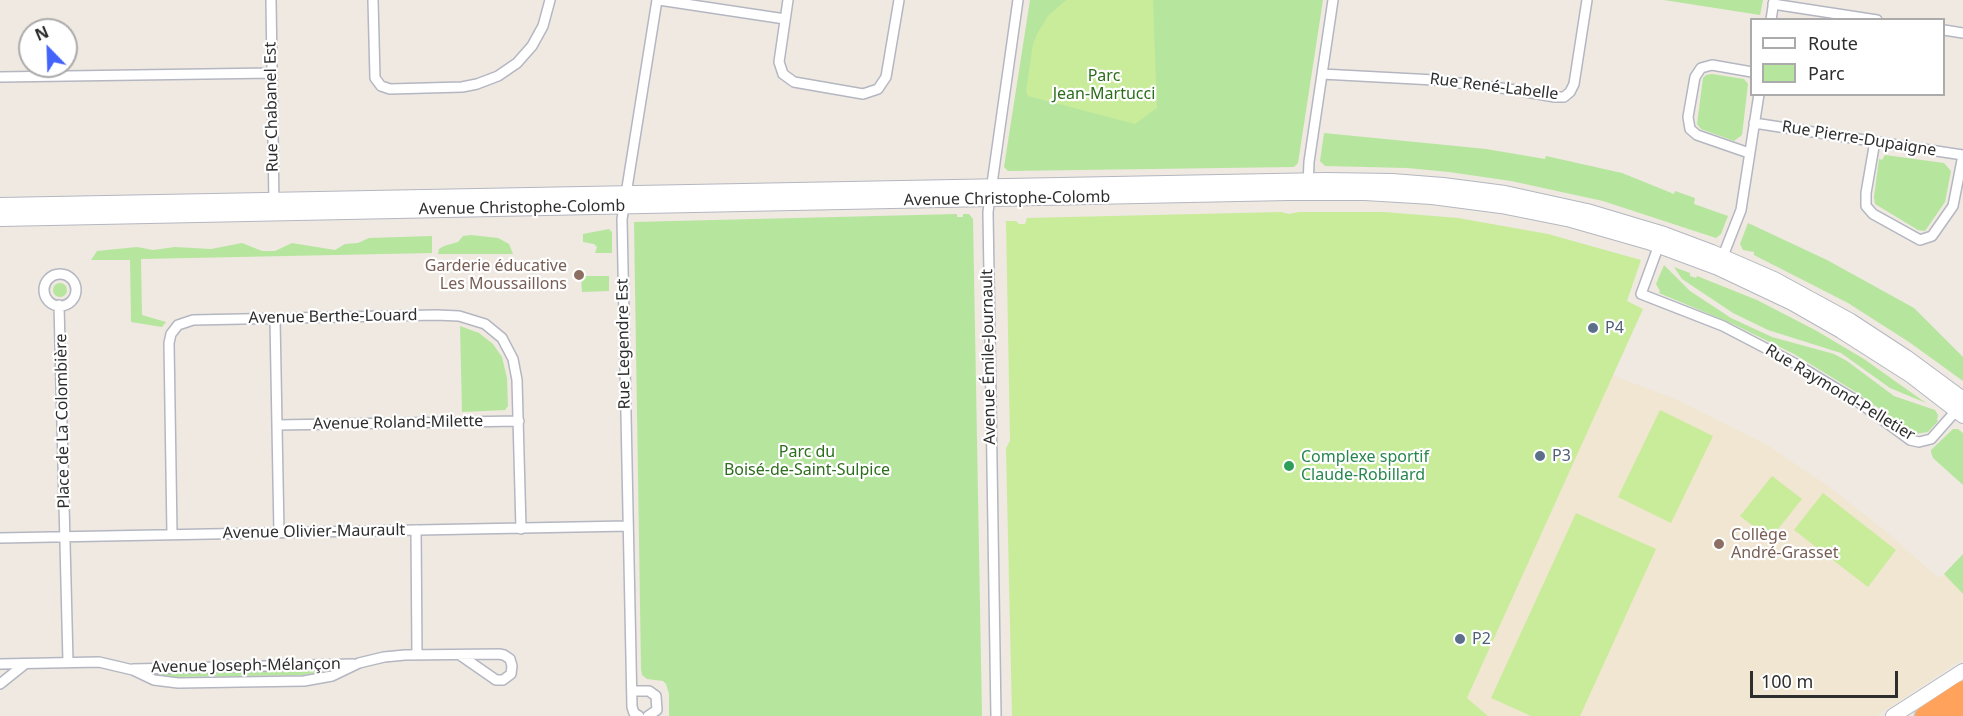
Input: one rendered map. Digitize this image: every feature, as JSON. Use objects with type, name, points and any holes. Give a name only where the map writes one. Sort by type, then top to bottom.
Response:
[{"type":"highway","points":[[1924,716],[1963,690]]},
{"type":"highway","points":[[1949,716],[1963,706]]},
{"type":"main road","name":"Avenue Christophe-Colomb","points":[[0,219],[274,207],[1308,187],[1399,194],[1487,204],[1661,240],[1720,263],[1841,330],[1961,407]]},
{"type":"main road","name":"Avenue Christophe-Colomb","points":[[0,205],[274,207]]},
{"type":"main road","points":[[1893,716],[1963,671]]},
{"type":"street","name":"Rue Chabanel Est","points":[[271,0],[274,207]]},
{"type":"street","points":[[373,0],[375,78],[381,87],[390,89],[462,87],[498,76],[517,63],[532,46],[543,26],[550,0]]},
{"type":"street","points":[[658,0],[785,19]]},
{"type":"street","name":"Rue Legendre Est","points":[[639,716],[632,710],[622,230],[658,0]]},
{"type":"street","points":[[788,0],[779,62],[785,77],[797,83],[867,93],[880,87],[886,77],[899,0]]},
{"type":"street","name":"Avenue Émile-Journault","points":[[996,716],[988,258],[989,193],[1018,0]]},
{"type":"street","points":[[1308,187],[1309,162],[1334,0]]},
{"type":"street","name":"Rue René-Labelle","points":[[1322,74],[1434,80],[1564,97],[1574,84],[1587,0]]},
{"type":"street","points":[[1771,18],[1774,2],[1866,18]]},
{"type":"street","points":[[1945,30],[1963,33]]},
{"type":"street","points":[[1749,153],[1697,135],[1690,129],[1688,120],[1695,77],[1701,68],[1709,65],[1750,72]]},
{"type":"street","points":[[0,77],[272,73]]},
{"type":"street","points":[[1720,263],[1740,214],[1759,96]]},
{"type":"street","name":"Rue Pierre-Dupaigne","points":[[1754,123],[1963,155]]},
{"type":"street","points":[[1875,141],[1866,193],[1867,208],[1873,214],[1920,240],[1932,236],[1953,206],[1963,155]]},
{"type":"street","name":"Rue Raymond-Pelletier","points":[[1661,240],[1641,294],[1723,326],[1780,355],[1845,394],[1913,441],[1922,442],[1931,438],[1961,407]]},
{"type":"street","name":"Place de La Colombière","points":[[59,305],[65,537]]},
{"type":"street","name":"Avenue Berthe-Louard","points":[[172,534],[168,345],[171,334],[178,325],[189,320],[436,315],[459,316],[481,322],[498,334],[513,359],[517,374],[521,529]]},
{"type":"street","points":[[275,319],[279,533]]},
{"type":"street","name":"Avenue Roland-Milette","points":[[278,425],[519,421]]},
{"type":"street","name":"Avenue Olivier-Maurault","points":[[0,538],[628,526]]},
{"type":"street","points":[[416,530],[417,655]]},
{"type":"street","points":[[65,537],[68,662]]},
{"type":"street","name":"Avenue Joseph-Mélançon","points":[[133,670],[359,663],[384,657],[417,655],[460,655],[504,655],[511,662],[511,674],[503,680],[496,680],[460,655]]},
{"type":"street","name":"Avenue Joseph-Mélançon","points":[[0,664],[99,662],[133,670],[154,680],[178,683],[304,681],[332,676],[359,663]]},
{"type":"street","points":[[0,684],[25,664]]},
{"type":"street","points":[[632,691],[649,691],[657,696],[657,710],[648,716]]},
{"type":"shaded area","name":"Collège André-Grasset","points":[[1612,375],[1675,399],[1767,445],[1825,484],[1883,529],[1937,577],[1944,574],[1963,594],[1963,659],[1876,716],[1488,716],[1467,698]]},
{"type":"green space","name":"Parc Jean-Martucci","points":[[1030,0],[1323,0],[1298,163],[1294,167],[1008,171],[1004,167]]},
{"type":"green space","points":[[1066,0],[1153,0],[1157,108],[1135,124],[1028,96],[1026,91],[1033,44],[1048,16]]},
{"type":"green space","points":[[1664,0],[1763,0],[1760,15]]},
{"type":"green space","points":[[1712,74],[1744,79],[1748,84],[1742,135],[1734,141],[1701,129],[1697,124],[1703,78]]},
{"type":"green space","points":[[1324,133],[1486,149],[1545,159],[1546,156],[1622,173],[1674,194],[1675,191],[1695,198],[1694,204],[1728,216],[1721,234],[1716,238],[1603,201],[1511,181],[1407,168],[1325,166],[1320,161]]},
{"type":"green space","points":[[1885,155],[1944,163],[1951,171],[1945,202],[1925,231],[1918,230],[1875,204],[1879,159],[1882,160]]},
{"type":"green space","name":"Complexe sportif Claude-Robillard","points":[[1281,212],[1289,214],[1384,212],[1458,218],[1548,234],[1641,260],[1627,301],[1643,309],[1467,698],[1488,716],[1012,716],[1006,448],[1010,441],[1006,221],[1025,224],[1027,218]]},
{"type":"green space","name":"Parc du Boisé-de-Saint-Sulpice","points":[[957,214],[957,217],[963,217],[963,214],[969,214],[973,219],[982,716],[669,716],[669,694],[666,684],[663,681],[647,679],[642,675],[641,669],[634,222]]},
{"type":"green space","points":[[1748,223],[1827,260],[1914,308],[1963,357],[1963,381],[1909,342],[1848,303],[1754,255],[1754,252],[1743,250],[1740,244]]},
{"type":"green space","points":[[609,229],[612,232],[612,253],[595,253],[597,247],[594,244],[583,242],[583,234]]},
{"type":"green space","points":[[432,236],[432,253],[141,259],[142,315],[166,322],[162,327],[131,322],[130,260],[91,260],[97,251],[137,247],[153,250],[175,247],[211,249],[242,243],[262,251],[275,251],[292,243],[335,250],[345,244],[358,243],[369,238]]},
{"type":"green space","points":[[463,236],[498,238],[509,244],[513,254],[438,254],[439,249],[444,246],[458,242]]},
{"type":"green space","points":[[1664,265],[1690,291],[1731,318],[1772,337],[1834,354],[1894,396],[1935,410],[1938,421],[1928,432],[1915,434],[1856,392],[1794,354],[1733,324],[1659,293],[1656,284]]},
{"type":"green space","points":[[1674,267],[1690,273],[1690,276],[1696,278],[1697,276],[1757,300],[1815,330],[1864,359],[1926,403],[1890,388],[1841,353],[1768,330],[1733,313],[1682,279]]},
{"type":"green space","points":[[581,276],[609,276],[609,291],[582,292]]},
{"type":"green space","points":[[57,283],[63,283],[67,290],[63,297],[57,297],[53,293],[53,287]]},
{"type":"green space","points":[[460,326],[479,333],[493,344],[502,357],[507,378],[508,406],[505,410],[462,412]]},
{"type":"green space","points":[[1660,410],[1713,436],[1671,523],[1618,497]]},
{"type":"green space","points":[[1953,429],[1958,429],[1963,433],[1963,485],[1933,458],[1931,452]]},
{"type":"green space","points":[[1772,476],[1802,499],[1770,539],[1740,516]]},
{"type":"green space","points":[[1823,493],[1896,550],[1868,587],[1794,530]]},
{"type":"green space","points":[[1576,513],[1656,549],[1580,716],[1531,716],[1491,698]]},
{"type":"green space","points":[[1963,554],[1963,594],[1944,574]]},
{"type":"green space","points":[[328,670],[303,675],[174,677],[156,675],[157,673]]},
{"type":"place","name":"Garderie éducative Les Moussaillons","points":[[579,275]]},
{"type":"place","name":"P4","points":[[1593,328]]},
{"type":"place","name":"P3","points":[[1540,456]]},
{"type":"place","name":"Complexe sportif Claude-Robillard","points":[[1289,466]]},
{"type":"place","name":"Collège André-Grasset","points":[[1719,544]]},
{"type":"place","name":"P2","points":[[1460,639]]}]
